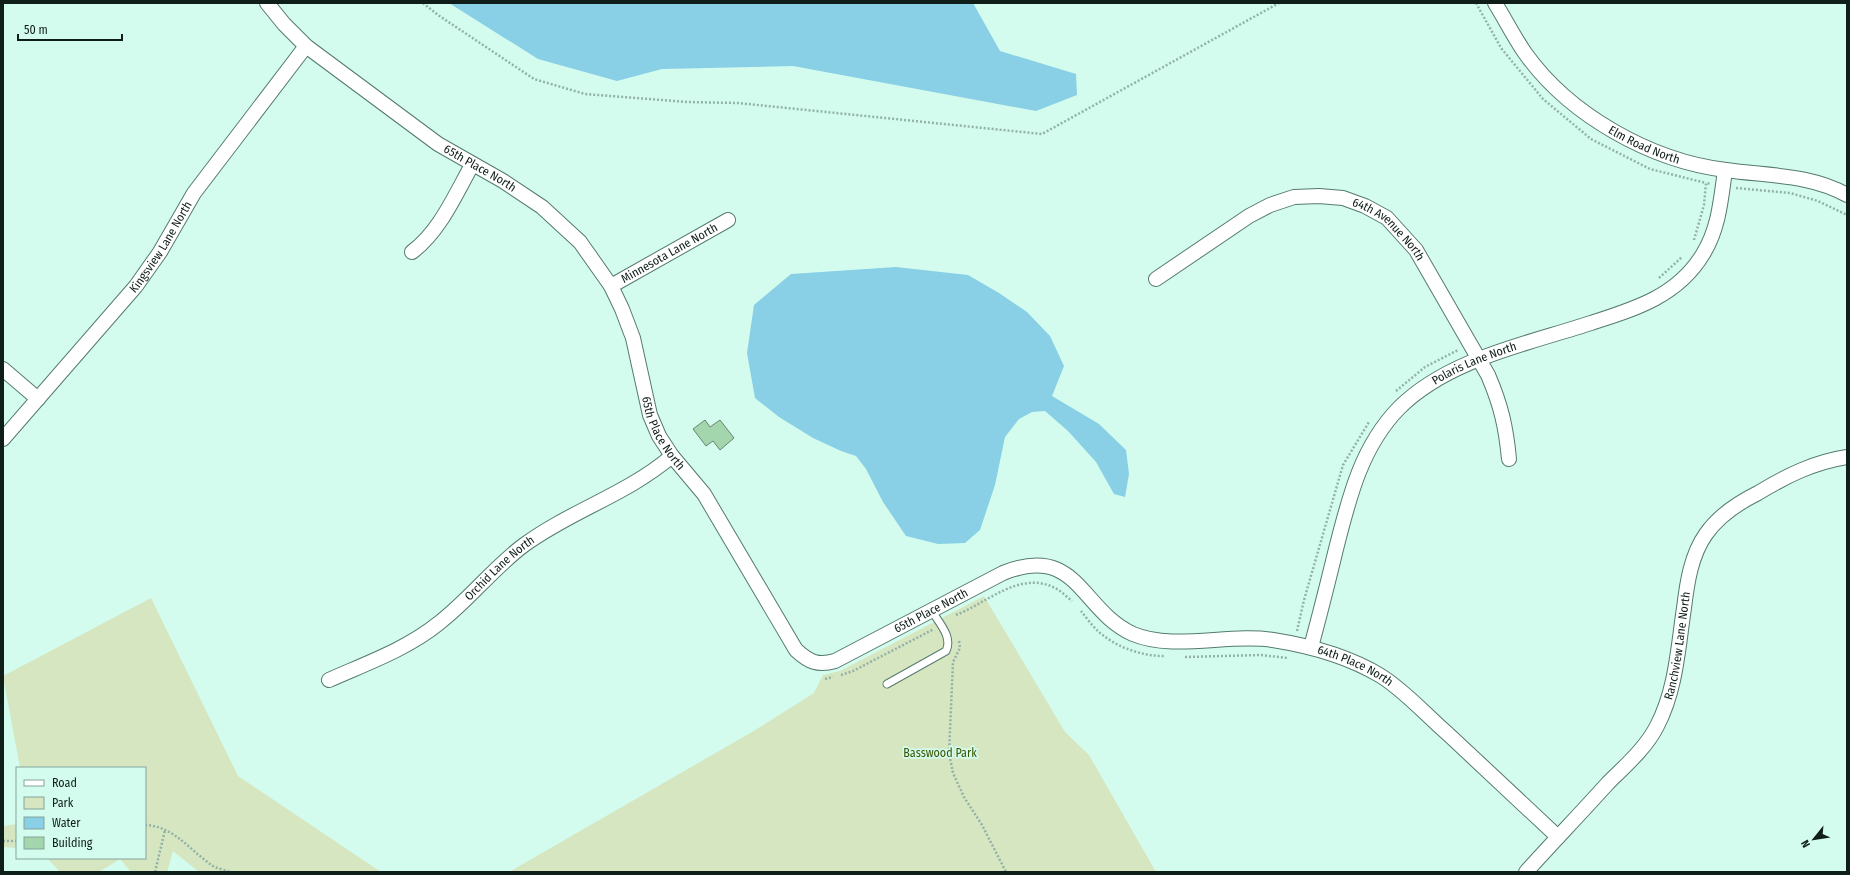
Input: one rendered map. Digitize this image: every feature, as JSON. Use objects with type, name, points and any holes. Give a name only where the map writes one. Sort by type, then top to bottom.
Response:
[{"type":"street","name":"65th Place North","points":[[267,3],[284,24],[306,46],[404,120],[472,165],[523,194],[564,226],[580,242],[611,286],[632,338],[650,415],[659,436],[672,456],[704,494],[796,650],[804,658],[814,663],[824,664],[835,661],[1003,573],[1017,567],[1029,565],[1052,567],[1069,576],[1102,611]]},
{"type":"street","name":"Elm Road North","points":[[1495,3],[1525,53],[1551,83],[1580,109],[1613,131],[1648,149],[1686,162],[1724,170],[1796,178],[1817,182],[1847,195]]},
{"type":"street","name":"Kingsview Lane North","points":[[3,440],[136,286],[160,252],[194,193],[306,46]]},
{"type":"street","points":[[412,252],[425,242],[435,230],[472,165]]},
{"type":"street","name":"Polaris Lane North","points":[[1311,647],[1351,492],[1362,461],[1378,433],[1399,408],[1424,387],[1452,370],[1479,359],[1635,310],[1668,292],[1682,281],[1704,254],[1717,222],[1724,170]]},
{"type":"street","name":"64th Avenue North","points":[[1156,278],[1249,216],[1270,205],[1294,197],[1319,196],[1344,198],[1365,206],[1387,218],[1403,233],[1416,250],[1479,359],[1496,393],[1507,429],[1509,459]]},
{"type":"street","name":"Minnesota Lane North","points":[[611,286],[728,220]]},
{"type":"street","points":[[3,368],[38,399]]},
{"type":"street","name":"Orchid Lane North","points":[[330,680],[400,648],[427,632],[452,612],[524,545],[580,511],[615,496],[641,480],[672,456]]},
{"type":"street","name":"Ranchview Lane North","points":[[1526,872],[1640,750],[1657,727],[1668,702],[1675,676],[1688,580],[1694,556],[1706,534],[1723,514],[1778,481],[1801,469],[1847,457]]},
{"type":"street","name":"64th Place North","points":[[1102,611],[1116,624],[1134,634],[1153,639],[1167,641],[1247,638],[1271,640],[1311,647],[1340,655],[1381,676],[1411,700],[1558,836]]},
{"type":"lane","points":[[887,684],[946,651],[949,644],[932,611]]},
{"type":"path","points":[[423,3],[438,15],[534,79],[585,94],[687,102],[738,103],[1042,134],[1279,3]]},
{"type":"path","points":[[1690,246],[1694,240],[1704,205],[1706,183],[1790,193],[1818,201],[1847,215]]},
{"type":"path","points":[[1654,282],[1683,256]]},
{"type":"path","points":[[1391,396],[1401,385],[1425,366],[1458,350],[1471,346]]},
{"type":"path","points":[[1180,657],[1260,655],[1291,658],[1304,600],[1343,465],[1370,420]]},
{"type":"path","points":[[825,679],[853,671],[940,625],[949,617],[970,609],[1008,588],[1032,582],[1055,588],[1074,602]]},
{"type":"path","points":[[1079,608],[1098,632],[1125,648],[1152,656],[1166,656]]},
{"type":"path","points":[[958,634],[960,648],[952,662],[949,753],[953,773],[964,797],[982,825],[1006,872]]},
{"type":"path","points":[[146,825],[157,826],[171,832],[211,865],[230,872]]},
{"type":"path","points":[[155,872],[165,830]]},
{"type":"path","points":[[3,841],[16,841]]},
{"type":"green space","name":"Basswood Park","points":[[984,596],[1065,732],[1089,755],[1156,872],[509,872],[752,732],[814,693],[823,675],[840,671]]},
{"type":"green space","points":[[151,598],[238,776],[381,872],[199,872],[173,851],[167,872],[131,872],[120,859],[146,859],[146,767],[20,767],[3,676]]},
{"type":"green space","points":[[16,824],[16,848],[3,847],[3,826]]},
{"type":"green space","points":[[48,859],[120,859],[99,872],[60,872]]},
{"type":"water","points":[[449,3],[973,3],[1000,51],[1076,74],[1077,95],[1036,111],[793,66],[662,69],[617,81],[538,59]]},
{"type":"water","points":[[896,267],[968,275],[999,293],[1027,312],[1050,336],[1064,366],[1052,396],[1099,424],[1126,450],[1129,474],[1125,497],[1114,494],[1096,462],[1068,431],[1045,411],[1032,412],[1019,419],[1005,437],[995,485],[980,530],[965,543],[938,544],[906,536],[883,502],[866,469],[856,456],[813,438],[779,417],[755,398],[747,353],[754,305],[791,274]]},
{"type":"building","points":[[705,420],[710,427],[720,420],[734,438],[720,450],[713,441],[706,446],[693,429]]}]
